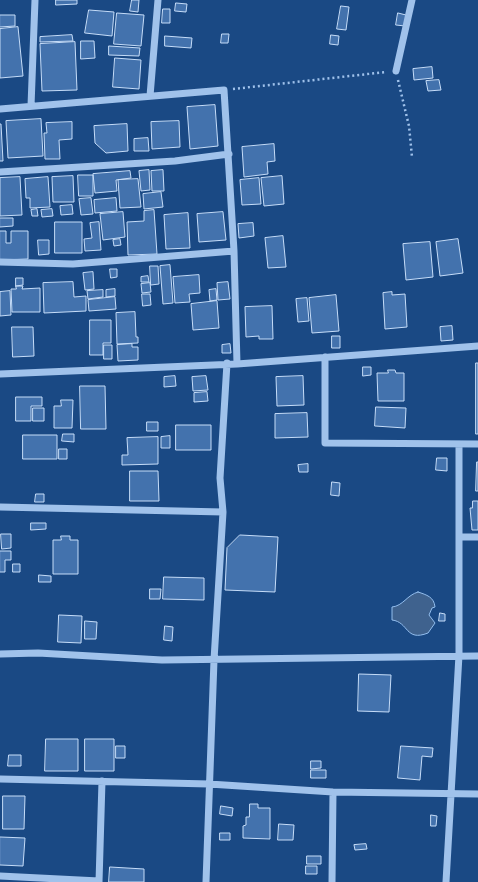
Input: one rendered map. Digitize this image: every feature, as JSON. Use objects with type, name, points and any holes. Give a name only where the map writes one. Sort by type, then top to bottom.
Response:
[{"type":"street","points":[[31,106],[35,0]]},
{"type":"street","points":[[150,96],[158,0]]},
{"type":"street","points":[[396,71],[412,0]]},
{"type":"street","points":[[0,110],[31,106],[224,90],[234,252],[237,364]]},
{"type":"street","points":[[0,172],[175,161],[229,154]]},
{"type":"street","points":[[0,262],[73,264],[234,252]]},
{"type":"street","points":[[0,374],[237,364],[478,346]]},
{"type":"street","points":[[325,357],[325,443],[478,444]]},
{"type":"street","points":[[206,882],[214,660],[223,512],[220,478],[227,364]]},
{"type":"street","points":[[446,882],[459,655],[459,444]]},
{"type":"street","points":[[0,507],[223,512]]},
{"type":"street","points":[[459,537],[478,537]]},
{"type":"street","points":[[0,654],[38,653],[162,660],[459,655],[478,656]]},
{"type":"street","points":[[0,779],[209,784],[333,792],[478,794]]},
{"type":"street","points":[[0,876],[99,882],[102,781]]},
{"type":"street","points":[[332,882],[333,792]]},
{"type":"path","points":[[224,90],[396,71],[409,126],[412,157]]},
{"type":"water","points":[[418,592],[427,595],[432,599],[435,607],[432,608],[429,615],[435,623],[428,633],[415,635],[408,631],[402,624],[392,620],[392,607],[399,605],[411,595]]},
{"type":"building","points":[[56,0],[77,0],[77,4],[56,5]]},
{"type":"building","points":[[132,0],[139,0],[138,12],[130,11]]},
{"type":"building","points":[[176,3],[187,4],[186,12],[175,11]]},
{"type":"building","points":[[341,6],[349,7],[346,30],[337,29]]},
{"type":"building","points":[[163,9],[170,9],[170,23],[162,23]]},
{"type":"building","points":[[89,10],[114,12],[112,36],[85,33]]},
{"type":"building","points":[[117,13],[144,15],[141,46],[114,44]]},
{"type":"building","points":[[398,13],[406,15],[405,26],[396,25]]},
{"type":"building","points":[[0,15],[15,15],[15,26],[0,27]]},
{"type":"building","points":[[18,27],[23,76],[0,78],[0,29]]},
{"type":"building","points":[[222,34],[229,34],[228,43],[221,43]]},
{"type":"building","points":[[72,35],[73,41],[40,42],[40,37]]},
{"type":"building","points":[[331,35],[339,36],[338,45],[330,44]]},
{"type":"building","points":[[165,36],[192,38],[191,48],[165,46]]},
{"type":"building","points":[[81,41],[94,41],[95,58],[81,59]]},
{"type":"building","points":[[75,42],[77,90],[42,91],[40,44]]},
{"type":"building","points":[[109,46],[140,48],[139,56],[109,55]]},
{"type":"building","points":[[115,58],[141,60],[139,89],[113,87]]},
{"type":"building","points":[[432,67],[433,78],[414,80],[413,69]]},
{"type":"building","points":[[439,80],[441,90],[428,91],[426,81]]},
{"type":"building","points":[[215,105],[218,146],[190,149],[187,107]]},
{"type":"building","points":[[41,119],[43,156],[8,158],[6,121]]},
{"type":"building","points":[[179,121],[180,147],[152,149],[151,122]]},
{"type":"building","points":[[72,122],[72,139],[59,140],[60,159],[45,159],[44,133],[47,133],[46,123]]},
{"type":"building","points":[[1,124],[3,161],[0,161]]},
{"type":"building","points":[[127,124],[128,151],[106,153],[95,143],[94,126]]},
{"type":"building","points":[[148,138],[149,151],[134,151],[134,139]]},
{"type":"building","points":[[274,144],[275,161],[267,162],[268,174],[244,177],[242,147]]},
{"type":"building","points":[[149,170],[150,190],[141,191],[139,171]]},
{"type":"building","points":[[163,170],[164,191],[152,191],[151,171]]},
{"type":"building","points":[[130,171],[131,178],[116,180],[117,191],[95,193],[93,174]]},
{"type":"building","points":[[78,175],[93,175],[93,196],[79,196]]},
{"type":"building","points":[[73,176],[74,202],[53,202],[52,177]]},
{"type":"building","points":[[282,176],[284,204],[264,206],[261,178]]},
{"type":"building","points":[[20,177],[22,215],[0,216],[0,178]]},
{"type":"building","points":[[48,177],[50,207],[30,208],[30,198],[26,198],[25,179]]},
{"type":"building","points":[[259,178],[261,204],[242,205],[240,180]]},
{"type":"building","points":[[138,179],[141,207],[120,208],[118,180]]},
{"type":"building","points":[[161,192],[163,207],[144,209],[143,194]]},
{"type":"building","points":[[91,198],[93,214],[81,215],[79,199]]},
{"type":"building","points":[[116,198],[117,211],[95,213],[94,200]]},
{"type":"building","points":[[72,205],[73,214],[61,215],[60,206]]},
{"type":"building","points":[[37,209],[38,216],[32,216],[31,210]]},
{"type":"building","points":[[52,209],[53,216],[42,217],[41,210]]},
{"type":"building","points":[[154,210],[157,254],[128,255],[127,222],[144,221],[144,211]]},
{"type":"building","points":[[123,212],[125,237],[103,240],[100,214]]},
{"type":"building","points":[[223,212],[226,240],[199,242],[197,214]]},
{"type":"building","points":[[188,213],[190,248],[166,249],[164,215]]},
{"type":"building","points":[[0,218],[13,218],[13,226],[0,227]]},
{"type":"building","points":[[55,222],[82,222],[82,253],[55,253]]},
{"type":"building","points":[[99,222],[101,250],[85,251],[84,239],[92,238],[90,223]]},
{"type":"building","points":[[253,223],[254,236],[239,238],[238,224]]},
{"type":"building","points":[[0,231],[6,231],[6,243],[11,243],[11,231],[28,231],[28,259],[0,260]]},
{"type":"building","points":[[283,236],[286,267],[268,268],[265,238]]},
{"type":"building","points":[[120,239],[121,245],[114,246],[113,240]]},
{"type":"building","points":[[458,239],[463,273],[440,276],[436,242]]},
{"type":"building","points":[[38,240],[49,240],[49,254],[39,255]]},
{"type":"building","points":[[430,242],[433,277],[406,280],[403,244]]},
{"type":"building","points":[[170,265],[173,303],[163,304],[160,266]]},
{"type":"building","points":[[150,266],[158,266],[159,284],[151,285]]},
{"type":"building","points":[[110,269],[117,269],[117,277],[111,278]]},
{"type":"building","points":[[93,272],[94,289],[85,290],[83,273]]},
{"type":"building","points":[[199,275],[200,293],[189,294],[190,302],[175,303],[173,277]]},
{"type":"building","points":[[148,276],[149,282],[141,282],[141,277]]},
{"type":"building","points":[[16,278],[23,278],[23,285],[16,286]]},
{"type":"building","points":[[73,282],[74,297],[86,296],[86,311],[44,313],[43,283]]},
{"type":"building","points":[[228,282],[230,299],[218,300],[217,283]]},
{"type":"building","points":[[150,283],[151,292],[142,293],[141,284]]},
{"type":"building","points":[[16,286],[23,286],[22,289],[40,288],[40,312],[12,312],[11,289],[16,289]]},
{"type":"building","points":[[115,289],[115,296],[106,297],[106,290]]},
{"type":"building","points":[[216,289],[217,300],[210,301],[209,290]]},
{"type":"building","points":[[103,290],[103,297],[88,299],[87,291]]},
{"type":"building","points":[[10,291],[11,315],[0,316],[0,292]]},
{"type":"building","points":[[392,292],[392,295],[405,294],[407,327],[385,329],[383,293]]},
{"type":"building","points":[[142,294],[150,294],[151,305],[143,306]]},
{"type":"building","points":[[336,295],[339,331],[312,333],[309,298]]},
{"type":"building","points":[[115,297],[116,309],[89,311],[88,300]]},
{"type":"building","points":[[307,298],[309,321],[298,322],[296,299]]},
{"type":"building","points":[[217,301],[219,328],[193,330],[191,304]]},
{"type":"building","points":[[272,306],[273,339],[259,339],[259,336],[246,337],[245,307]]},
{"type":"building","points":[[135,312],[136,337],[138,337],[138,343],[117,344],[116,313]]},
{"type":"building","points":[[90,320],[111,320],[111,343],[103,343],[103,355],[90,355]]},
{"type":"building","points":[[452,326],[453,340],[441,341],[440,327]]},
{"type":"building","points":[[12,327],[33,327],[34,356],[13,357]]},
{"type":"building","points":[[332,336],[340,336],[340,348],[332,348]]},
{"type":"building","points":[[132,344],[132,347],[138,347],[138,360],[118,361],[117,345]]},
{"type":"building","points":[[230,344],[231,353],[222,353],[222,345]]},
{"type":"building","points":[[104,345],[112,345],[112,359],[104,359]]},
{"type":"building","points":[[476,363],[478,363],[478,434],[476,434]]},
{"type":"building","points":[[363,367],[371,367],[371,375],[363,376]]},
{"type":"building","points":[[388,370],[395,370],[396,373],[404,373],[404,401],[378,401],[377,373],[388,373]]},
{"type":"building","points":[[175,376],[176,386],[164,387],[164,377]]},
{"type":"building","points":[[206,376],[208,390],[193,391],[192,377]]},
{"type":"building","points":[[303,376],[304,405],[277,406],[276,377]]},
{"type":"building","points":[[80,386],[105,386],[106,429],[81,429]]},
{"type":"building","points":[[207,392],[208,401],[194,402],[194,393]]},
{"type":"building","points":[[16,397],[42,397],[42,406],[31,406],[31,421],[16,421]]},
{"type":"building","points":[[61,400],[73,400],[72,428],[54,428],[54,406],[61,406]]},
{"type":"building","points":[[376,407],[406,408],[405,428],[375,426]]},
{"type":"building","points":[[33,408],[44,408],[44,421],[33,421]]},
{"type":"building","points":[[307,413],[308,437],[275,438],[275,414]]},
{"type":"building","points":[[147,422],[158,422],[158,431],[147,431]]},
{"type":"building","points":[[176,425],[211,425],[211,450],[176,450]]},
{"type":"building","points":[[63,434],[74,434],[74,442],[62,441]]},
{"type":"building","points":[[23,435],[57,435],[57,459],[23,459]]},
{"type":"building","points":[[170,436],[170,448],[161,448],[161,437]]},
{"type":"building","points":[[158,437],[158,464],[122,465],[122,455],[128,455],[127,438]]},
{"type":"building","points":[[59,449],[67,449],[67,459],[59,459]]},
{"type":"building","points":[[437,458],[447,458],[447,471],[436,470]]},
{"type":"building","points":[[477,462],[478,491],[476,491]]},
{"type":"building","points":[[308,464],[308,472],[299,472],[298,465]]},
{"type":"building","points":[[130,471],[158,471],[159,501],[130,501]]},
{"type":"building","points":[[332,482],[340,483],[339,496],[331,495]]},
{"type":"building","points":[[36,494],[44,494],[44,502],[35,502]]},
{"type":"building","points":[[473,501],[478,501],[478,530],[472,530],[470,508],[472,508]]},
{"type":"building","points":[[31,523],[46,523],[46,529],[31,530]]},
{"type":"building","points":[[1,534],[11,534],[11,548],[2,549]]},
{"type":"building","points":[[240,535],[278,537],[275,592],[225,590],[227,548]]},
{"type":"building","points":[[61,536],[70,536],[70,540],[78,540],[78,574],[53,574],[53,540],[61,540]]},
{"type":"building","points":[[0,551],[11,551],[11,560],[5,560],[5,572],[0,572]]},
{"type":"building","points":[[13,564],[20,564],[20,572],[13,572]]},
{"type":"building","points":[[39,575],[51,576],[51,582],[39,582]]},
{"type":"building","points":[[164,577],[204,578],[204,600],[163,599]]},
{"type":"building","points":[[150,589],[161,589],[160,599],[150,599]]},
{"type":"building","points":[[440,613],[445,614],[445,621],[439,621]]},
{"type":"building","points":[[59,615],[82,616],[81,643],[58,642]]},
{"type":"building","points":[[85,621],[97,622],[96,639],[85,639]]},
{"type":"building","points":[[165,626],[173,627],[172,641],[164,640]]},
{"type":"building","points":[[359,674],[391,675],[389,712],[358,711]]},
{"type":"building","points":[[46,739],[78,739],[78,771],[45,771]]},
{"type":"building","points":[[85,739],[114,739],[114,771],[85,771]]},
{"type":"building","points":[[116,746],[125,746],[125,758],[116,758]]},
{"type":"building","points":[[401,746],[433,748],[432,757],[422,756],[420,780],[398,778]]},
{"type":"building","points":[[9,755],[21,755],[21,766],[8,766]]},
{"type":"building","points":[[311,761],[321,761],[321,768],[311,769]]},
{"type":"building","points":[[311,770],[326,770],[326,778],[311,778]]},
{"type":"building","points":[[3,796],[25,796],[24,829],[3,829]]},
{"type":"building","points":[[250,804],[258,804],[258,808],[270,808],[270,839],[243,838],[243,826],[246,825],[246,817],[249,817]]},
{"type":"building","points":[[221,806],[233,808],[232,816],[220,814]]},
{"type":"building","points":[[431,815],[437,816],[436,826],[431,826]]},
{"type":"building","points":[[279,824],[294,825],[293,840],[278,840]]},
{"type":"building","points":[[220,833],[230,833],[230,840],[220,840]]},
{"type":"building","points":[[0,837],[25,838],[23,866],[0,865]]},
{"type":"building","points":[[366,844],[367,849],[355,850],[354,845]]},
{"type":"building","points":[[307,856],[321,856],[321,864],[307,864]]},
{"type":"building","points":[[306,866],[317,866],[317,874],[306,874]]},
{"type":"building","points":[[110,867],[144,869],[144,882],[109,882]]}]
